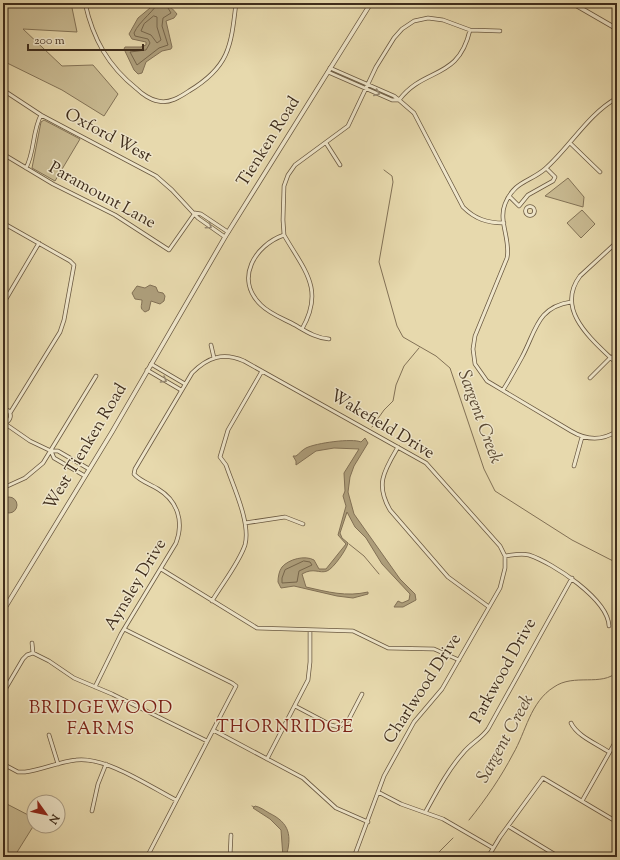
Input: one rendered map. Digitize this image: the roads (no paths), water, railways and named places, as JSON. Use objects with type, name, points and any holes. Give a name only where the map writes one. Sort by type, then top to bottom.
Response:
[{"type":"street","points":[[85,3],[96,39],[114,68],[140,92],[158,102],[172,101],[200,85],[214,73],[227,53],[233,31],[236,3]]},
{"type":"street","name":"Tienken Road","points":[[190,296],[228,232],[371,3]]},
{"type":"street","points":[[572,3],[617,29]]},
{"type":"street","points":[[302,329],[311,311],[313,289],[284,235],[283,220],[284,186],[288,175],[295,164],[348,126],[368,84],[394,38],[409,23],[428,18],[443,20],[470,30],[500,31]]},
{"type":"street","points":[[328,72],[392,100],[399,100],[412,86],[445,69],[455,62],[463,51],[470,30]]},
{"type":"street","points":[[330,68],[394,96],[414,113],[463,207],[473,216],[484,221],[504,223]]},
{"type":"street","name":"Oxford West","points":[[3,90],[41,115],[156,176],[169,187],[195,213],[198,218],[225,237]]},
{"type":"street","points":[[617,98],[606,105],[546,168],[516,186],[509,196],[503,210],[504,223],[509,244],[507,258],[475,336],[473,349],[475,364],[487,381],[582,437],[604,437],[617,431]]},
{"type":"street","points":[[26,168],[32,154],[35,130],[41,115]]},
{"type":"street","points":[[570,142],[600,172]]},
{"type":"street","points":[[326,143],[340,165]]},
{"type":"street","name":"Paramount Lane","points":[[3,154],[53,184],[115,215],[169,250],[195,213]]},
{"type":"street","points":[[519,206],[528,195],[553,181],[555,177],[546,168]]},
{"type":"street","points":[[509,196],[526,211]]},
{"type":"street","name":"Oxford West","points":[[195,213],[201,214],[228,232]]},
{"type":"street","points":[[3,223],[70,261],[74,265],[64,320],[60,332],[10,413],[10,419],[14,429]]},
{"type":"street","points":[[284,235],[270,241],[254,257],[250,270],[250,286],[257,300],[265,309],[314,336],[329,339]]},
{"type":"street","points":[[617,242],[576,281],[571,302],[578,323],[617,364]]},
{"type":"street","points":[[3,304],[39,243]]},
{"type":"street","name":"West Tienken Road","points":[[3,611],[85,476],[190,296]]},
{"type":"street","points":[[503,390],[522,357],[537,323],[544,314],[556,306],[571,302]]},
{"type":"street","points":[[211,345],[214,358]]},
{"type":"street","name":"Wakefield Drive","points":[[214,358],[229,356],[237,358],[398,447],[431,467],[482,527],[493,537],[505,556]]},
{"type":"street","points":[[590,378],[611,357]]},
{"type":"street","name":"Aynsley Drive","points":[[95,687],[124,629],[180,535],[179,515],[173,502],[167,496],[134,474],[135,469],[192,373],[201,364],[214,358]]},
{"type":"street","points":[[151,364],[185,384]]},
{"type":"street","points":[[147,370],[181,390]]},
{"type":"street","points":[[212,601],[244,546],[245,523],[226,465],[220,457],[228,430],[262,371]]},
{"type":"street","points":[[3,488],[34,471],[43,463],[96,376]]},
{"type":"street","points":[[5,409],[13,407]]},
{"type":"street","points":[[5,409],[10,413]]},
{"type":"street","points":[[10,419],[4,423],[30,441],[51,451],[58,451],[89,469]]},
{"type":"street","points":[[574,466],[582,437]]},
{"type":"street","points":[[398,447],[383,475],[382,493],[387,506],[442,572],[489,607]]},
{"type":"street","points":[[51,451],[54,458],[85,476]]},
{"type":"street","points":[[245,523],[285,517],[303,524]]},
{"type":"street","points":[[505,556],[528,555],[572,578],[600,606],[608,619],[609,626]]},
{"type":"street","name":"Charlwood Drive","points":[[368,822],[384,776],[414,722],[442,689],[504,579],[505,556]]},
{"type":"street","points":[[161,569],[257,628],[353,632],[388,648],[434,649],[459,660]]},
{"type":"street","name":"Parkwood Drive","points":[[426,811],[445,777],[463,753],[478,741],[488,729],[572,578]]},
{"type":"street","points":[[124,629],[236,686],[146,857]]},
{"type":"street","points":[[267,759],[306,685],[310,672],[310,630]]},
{"type":"street","points":[[32,643],[33,654]]},
{"type":"street","points":[[3,692],[23,659],[27,655],[33,654],[49,661],[74,678],[207,741]]},
{"type":"street","points":[[295,706],[331,725],[340,727],[349,719],[362,694]]},
{"type":"street","points":[[571,723],[574,729],[579,733],[609,752]]},
{"type":"street","points":[[213,730],[308,782],[319,794],[336,808],[368,822],[354,857]]},
{"type":"street","points":[[50,735],[58,764]]},
{"type":"street","points":[[582,801],[617,739]]},
{"type":"street","points":[[3,764],[18,772],[25,772],[76,760],[92,759],[106,764],[176,800]]},
{"type":"street","points":[[92,812],[98,784],[106,764]]},
{"type":"street","points":[[488,857],[508,826],[543,778],[617,822]]},
{"type":"street","points":[[378,792],[401,804],[426,811],[443,819],[493,848]]},
{"type":"street","points":[[508,826],[559,857]]},
{"type":"street","points":[[230,857],[231,835]]},
{"type":"water","points":[[156,3],[168,6],[177,14],[174,18],[166,21],[172,47],[171,49],[162,51],[146,62],[142,73],[138,74],[134,70],[124,49],[125,47],[141,47],[146,45],[146,42],[132,39],[129,34],[138,18]]},
{"type":"water","points":[[150,285],[156,287],[158,292],[163,293],[165,296],[164,301],[160,304],[151,301],[149,310],[145,312],[141,308],[142,300],[135,299],[132,293],[137,286],[145,288]]},
{"type":"water","points":[[365,438],[368,443],[354,466],[350,477],[348,492],[354,514],[400,579],[415,594],[416,600],[403,607],[394,607],[398,601],[402,603],[409,600],[410,594],[382,564],[366,538],[355,527],[347,512],[340,533],[342,538],[348,543],[333,567],[324,572],[310,571],[302,574],[306,587],[337,593],[352,594],[368,592],[368,594],[353,598],[337,596],[294,586],[281,588],[278,582],[279,574],[285,564],[293,560],[306,558],[314,560],[319,569],[326,569],[346,544],[338,535],[346,506],[343,496],[345,491],[344,473],[359,449],[334,448],[316,451],[296,465],[296,461],[293,456],[296,456],[306,448],[318,444],[342,441],[361,442]]},
{"type":"water","points":[[9,497],[16,502],[17,505],[12,512],[9,513],[2,508],[1,505],[6,498]]},
{"type":"water","points":[[255,806],[276,817],[285,826],[289,836],[286,857],[283,857],[281,830],[270,819],[253,808]]},
{"type":"waterway","name":"Sargent Creek","points":[[384,170],[392,176],[393,182],[379,262],[397,326],[403,337],[436,356],[450,368],[484,469],[495,491],[572,540],[617,563]]},
{"type":"waterway","points":[[372,427],[384,410],[393,401],[396,385],[404,366],[419,348]]},
{"type":"waterway","points":[[349,544],[364,556],[379,574]]},
{"type":"waterway","name":"Sargent Creek","points":[[469,820],[503,771],[518,745],[529,718],[539,701],[546,693],[562,683],[579,680],[604,679],[617,672]]},
{"type":"waterway","name":"Sargent Creek","points":[[434,857],[453,838]]},
{"type":"district","name":"BRIDGEWOOD FARMS","points":[[101,719]]},
{"type":"district","name":"THORNRIDGE","points":[[285,728]]}]
